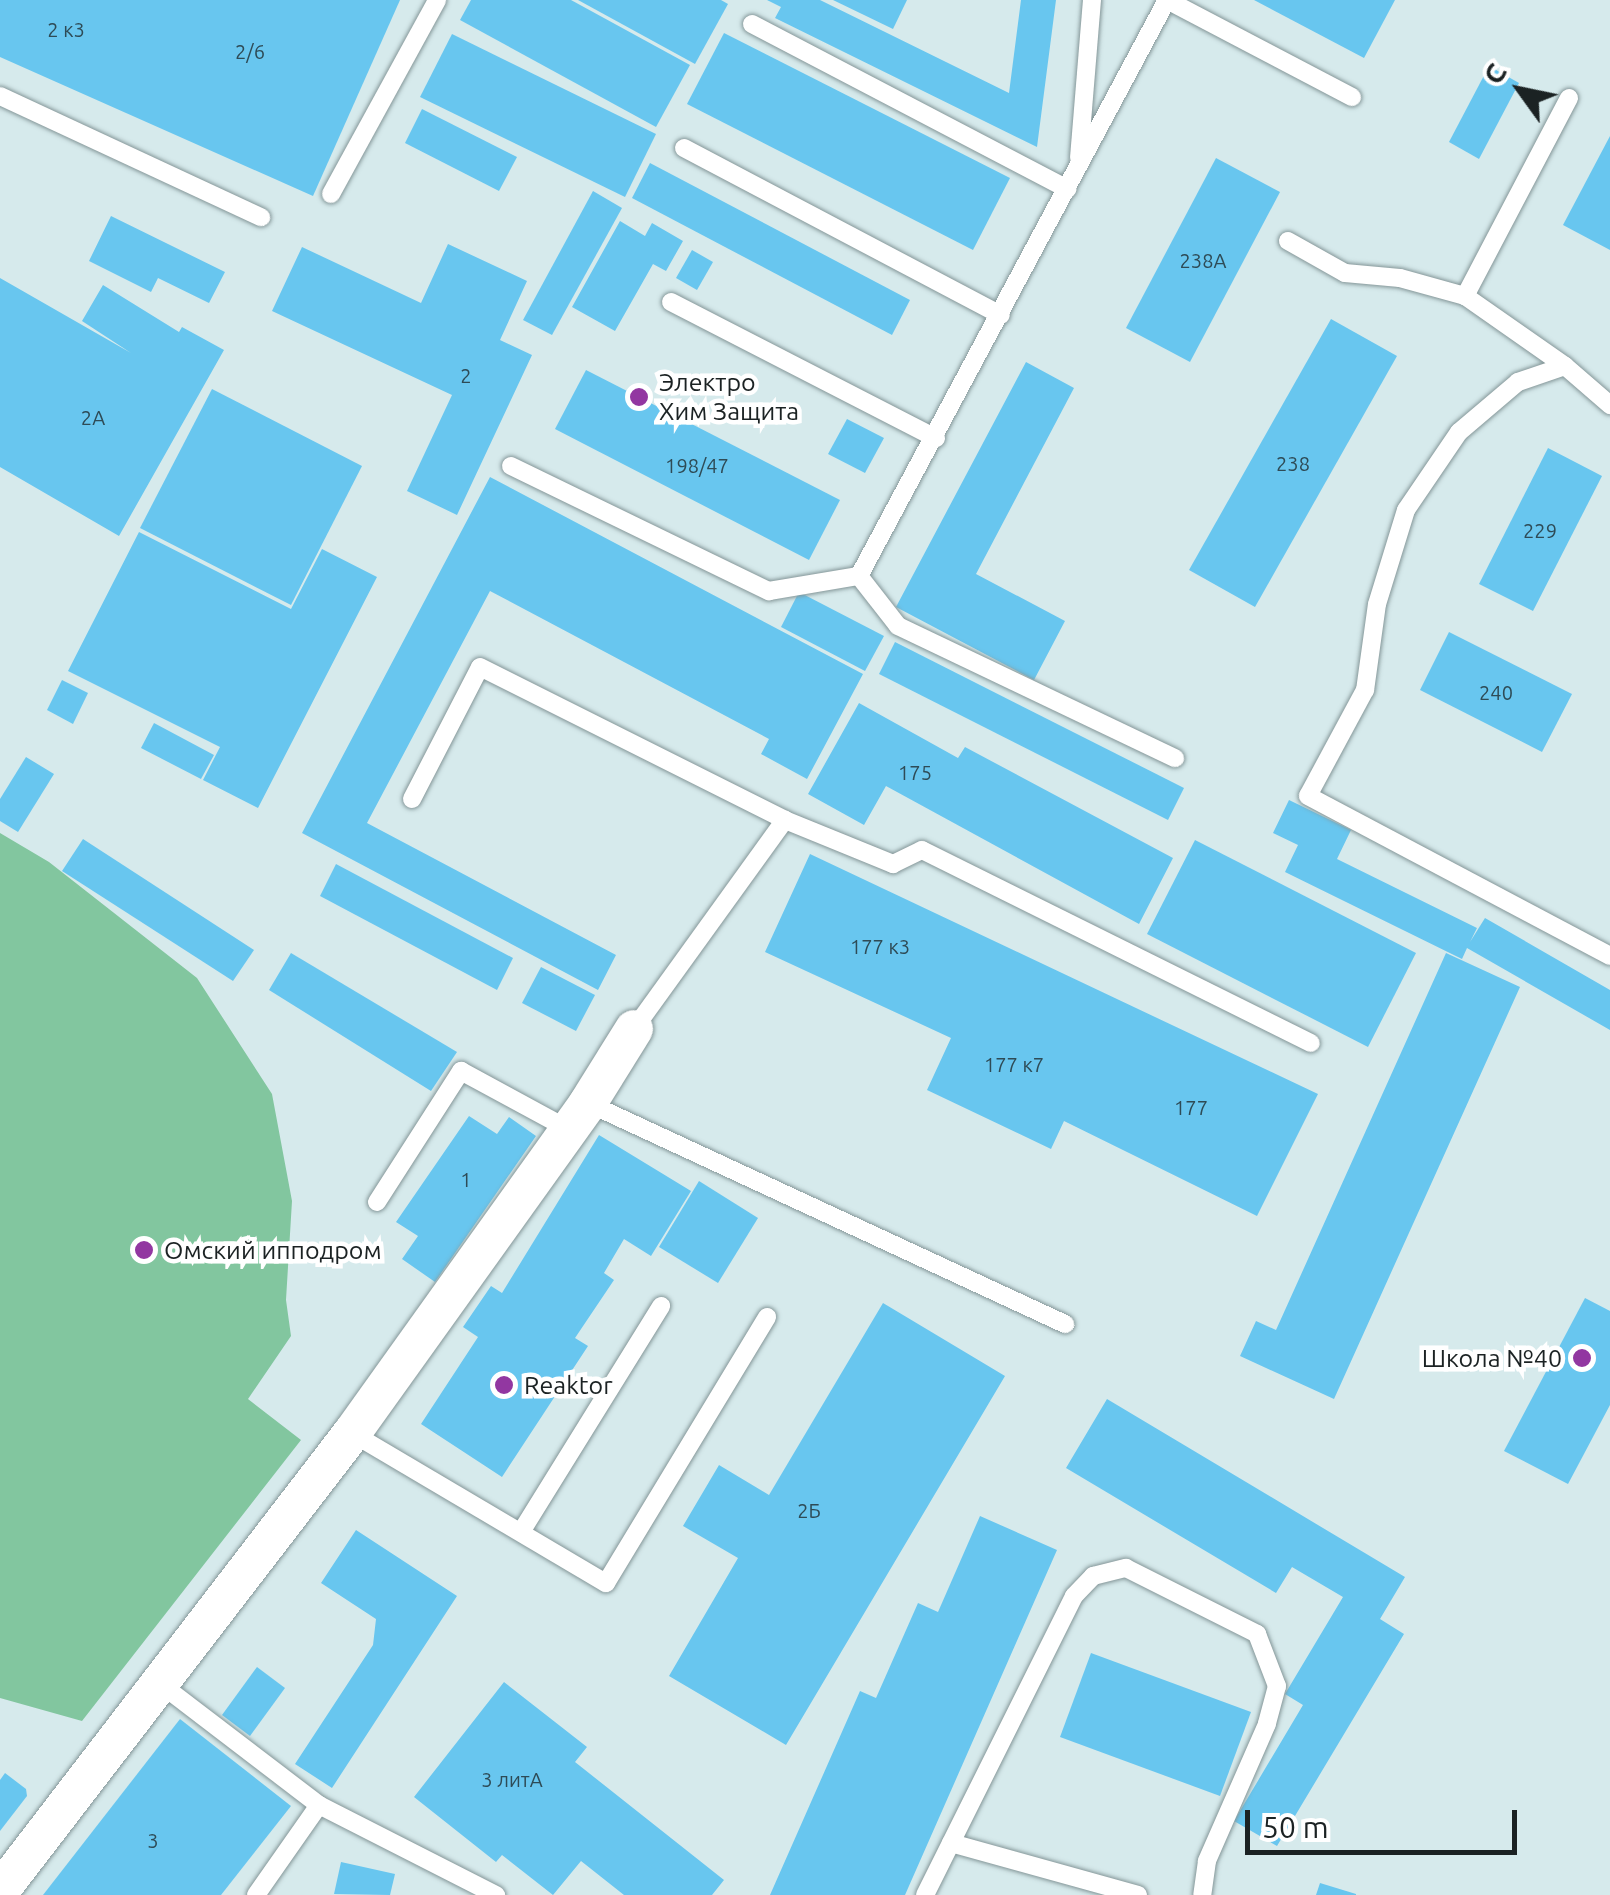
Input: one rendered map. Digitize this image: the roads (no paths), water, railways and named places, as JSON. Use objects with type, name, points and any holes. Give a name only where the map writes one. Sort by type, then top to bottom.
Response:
[{"type":"street","points":[[0,1891],[352,1433],[578,1116],[634,1029]]},
{"type":"lane","points":[[331,194],[437,0]]},
{"type":"lane","points":[[1078,168],[1092,0]]},
{"type":"lane","points":[[859,576],[1167,0],[1352,97]]},
{"type":"lane","points":[[752,24],[1067,189]]},
{"type":"lane","points":[[0,96],[260,216]]},
{"type":"lane","points":[[1464,296],[1569,98]]},
{"type":"lane","points":[[684,148],[1001,315]]},
{"type":"lane","points":[[1288,240],[1345,273],[1400,278],[1464,296],[1565,366],[1610,405]]},
{"type":"lane","points":[[671,302],[936,438]]},
{"type":"lane","points":[[1565,366],[1518,382],[1459,432],[1406,510],[1377,604],[1365,690],[1308,796],[1610,956]]},
{"type":"lane","points":[[511,466],[768,591],[859,576]]},
{"type":"lane","points":[[859,576],[898,626],[1175,758]]},
{"type":"lane","points":[[412,799],[480,667],[785,820],[893,864],[922,850],[1311,1043]]},
{"type":"lane","points":[[634,1029],[785,820]]},
{"type":"lane","points":[[377,1202],[461,1071],[578,1116],[1065,1324]]},
{"type":"lane","points":[[521,1532],[661,1306]]},
{"type":"lane","points":[[352,1433],[606,1583],[767,1317]]},
{"type":"lane","points":[[925,1895],[1074,1596],[1093,1576],[1126,1568],[1257,1634],[1277,1686],[1268,1724],[1206,1861],[1202,1895]]},
{"type":"lane","points":[[162,1685],[319,1806],[496,1895]]},
{"type":"lane","points":[[256,1895],[319,1806]]},
{"type":"lane","points":[[951,1843],[1138,1895]]},
{"type":"place","name":"Электро Хим Защита","points":[[639,397]]},
{"type":"place","name":"Омский ипподром","points":[[144,1250]]},
{"type":"place","name":"Школа №40","points":[[1582,1358]]},
{"type":"place","name":"Reaktor","points":[[504,1385]]}]
